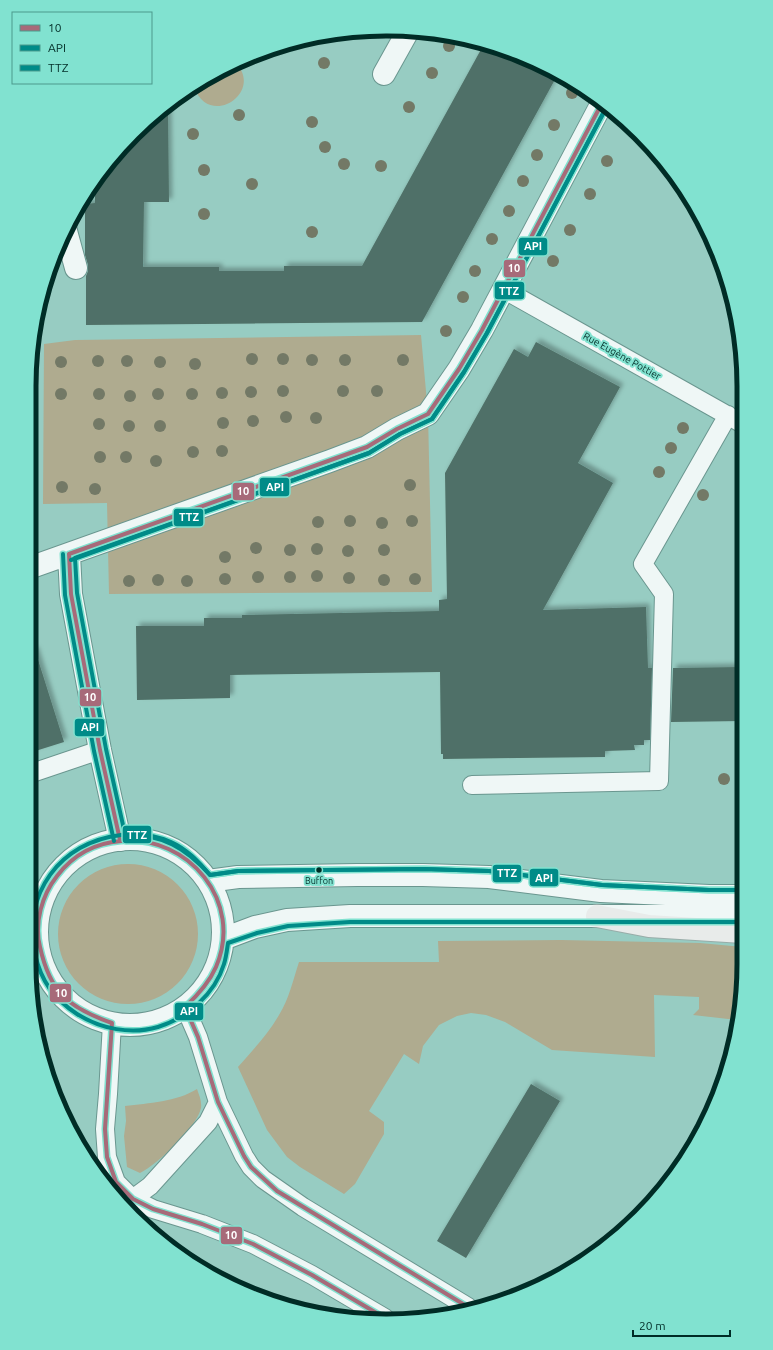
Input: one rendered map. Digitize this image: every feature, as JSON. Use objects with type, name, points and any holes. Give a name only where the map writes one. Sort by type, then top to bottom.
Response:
[{"type":"highway","points":[[597,916],[649,926],[737,932]]},
{"type":"main road","points":[[384,74],[405,37]]},
{"type":"main road","points":[[36,566],[367,447],[428,414],[459,369],[474,343],[600,108]]},
{"type":"main road","points":[[68,240],[76,268]]},
{"type":"main road","points":[[69,554],[71,594],[100,750],[120,840]]},
{"type":"main road","points":[[36,937],[39,912],[37,895],[67,864],[79,855],[92,847],[120,840],[141,840],[160,845],[179,853],[195,866],[208,881],[215,894],[223,924],[223,939],[218,964],[197,998],[168,1017],[150,1023],[131,1025],[112,1023],[86,1014],[64,997],[48,975],[36,952]]},
{"type":"main road","points":[[208,881],[238,878],[357,875],[489,877],[601,891],[737,896]]},
{"type":"main road","points":[[223,939],[255,927],[287,920],[350,916],[737,916]]},
{"type":"lane","name":"Rue Eugène Pottier","points":[[503,289],[734,419]]},
{"type":"lane","points":[[472,784],[659,781],[664,594],[643,564],[734,419]]},
{"type":"lane","points":[[36,772],[100,750]]},
{"type":"lane","points":[[185,1007],[198,1037],[218,1102],[244,1156],[263,1179],[303,1207],[464,1305]]},
{"type":"lane","points":[[112,1023],[108,1094],[104,1129],[107,1157],[116,1182],[130,1201],[202,1224],[253,1244],[312,1275],[378,1314]]},
{"type":"lane","points":[[130,1201],[150,1186],[208,1122],[218,1102]]},
{"type":"shaded area","points":[[239,68],[243,74],[243,85],[239,95],[231,102],[221,106],[211,105],[201,99],[197,92]]},
{"type":"shaded area","points":[[421,335],[428,414],[432,592],[109,594],[107,503],[43,504],[44,344],[75,340]]},
{"type":"shaded area","points":[[128,864],[148,867],[161,872],[182,890],[190,901],[195,914],[198,934],[195,954],[190,967],[172,988],[161,996],[148,1001],[128,1004],[108,1001],[95,996],[74,978],[66,967],[61,954],[58,934],[61,914],[66,901],[84,880],[95,872],[108,867]]},
{"type":"shaded area","points":[[561,940],[700,943],[737,946],[736,986],[732,1019],[693,1015],[699,1009],[699,997],[654,995],[655,1057],[552,1050],[505,1022],[486,1015],[471,1013],[457,1016],[439,1025],[423,1046],[419,1064],[404,1054],[369,1111],[384,1122],[384,1134],[355,1184],[344,1194],[300,1167],[287,1157],[267,1130],[238,1067],[275,1022],[288,996],[299,962],[439,962],[438,941]]},
{"type":"shaded area","points":[[197,1089],[201,1100],[201,1108],[198,1116],[185,1135],[157,1162],[140,1173],[127,1167],[124,1136],[126,1121],[125,1106],[153,1103],[180,1097]]},
{"type":"building","points":[[481,49],[521,63],[555,79],[422,322],[86,325],[86,276],[88,265],[85,255],[85,208],[88,204],[95,203],[95,192],[123,155],[168,112],[169,202],[144,202],[143,267],[219,267],[219,271],[284,271],[284,266],[362,266]]},
{"type":"building","points":[[536,342],[620,387],[578,463],[613,483],[543,610],[646,607],[648,668],[652,668],[650,740],[644,740],[644,745],[634,745],[635,750],[605,751],[605,757],[443,759],[443,754],[441,754],[440,672],[230,675],[230,698],[137,700],[136,626],[204,626],[204,618],[242,618],[242,615],[439,611],[439,600],[447,599],[445,473],[514,349],[528,357]]},
{"type":"building","points":[[36,653],[64,742],[36,751]]},
{"type":"building","points":[[737,667],[737,721],[671,722],[673,668]]},
{"type":"building","points":[[531,1084],[560,1101],[466,1258],[437,1241]]},
{"type":"transit line","name":"10","points":[[69,554],[367,447],[397,429],[428,414],[459,369],[482,330],[600,108]]},
{"type":"transit line","name":"API","points":[[71,560],[369,453],[400,434],[432,419],[464,372],[487,333],[604,111]]},
{"type":"transit line","name":"TTZ","points":[[604,111],[487,333],[464,372],[432,419],[400,434],[369,453],[75,558],[77,593],[106,749],[125,834],[151,837],[172,844],[192,857],[210,875],[238,871],[423,869],[489,871],[602,885],[737,890]]},
{"type":"transit line","name":"API","points":[[63,554],[65,595],[94,751],[114,841]]},
{"type":"transit line","name":"10","points":[[69,554],[71,594],[100,750],[120,840]]},
{"type":"transit line","name":"API","points":[[36,905],[40,892],[50,875],[64,860],[80,848],[99,840],[127,834],[153,836],[171,842],[187,852],[210,875],[238,871],[423,869],[489,871],[602,885],[737,890]]},
{"type":"transit line","name":"10","points":[[378,1314],[312,1275],[253,1244],[202,1224],[153,1209],[133,1199],[116,1182],[107,1157],[105,1129],[112,1023],[84,1011],[64,997],[49,976],[38,938],[39,919],[43,900],[57,876],[77,856],[93,847],[111,842],[146,842],[168,849],[188,861],[204,877],[216,897],[223,919],[223,943],[216,967],[207,984],[185,1007],[198,1037],[218,1102],[244,1156],[251,1167],[277,1191],[464,1305]]},
{"type":"transit line","name":"API","points":[[36,957],[41,973],[55,996],[77,1014],[106,1027],[137,1030],[158,1027],[169,1023],[189,1011],[207,995],[220,975],[225,962],[228,943],[257,933],[288,926],[350,922],[737,922]]},
{"type":"place","name":"Buffon","points":[[319,870]]}]
